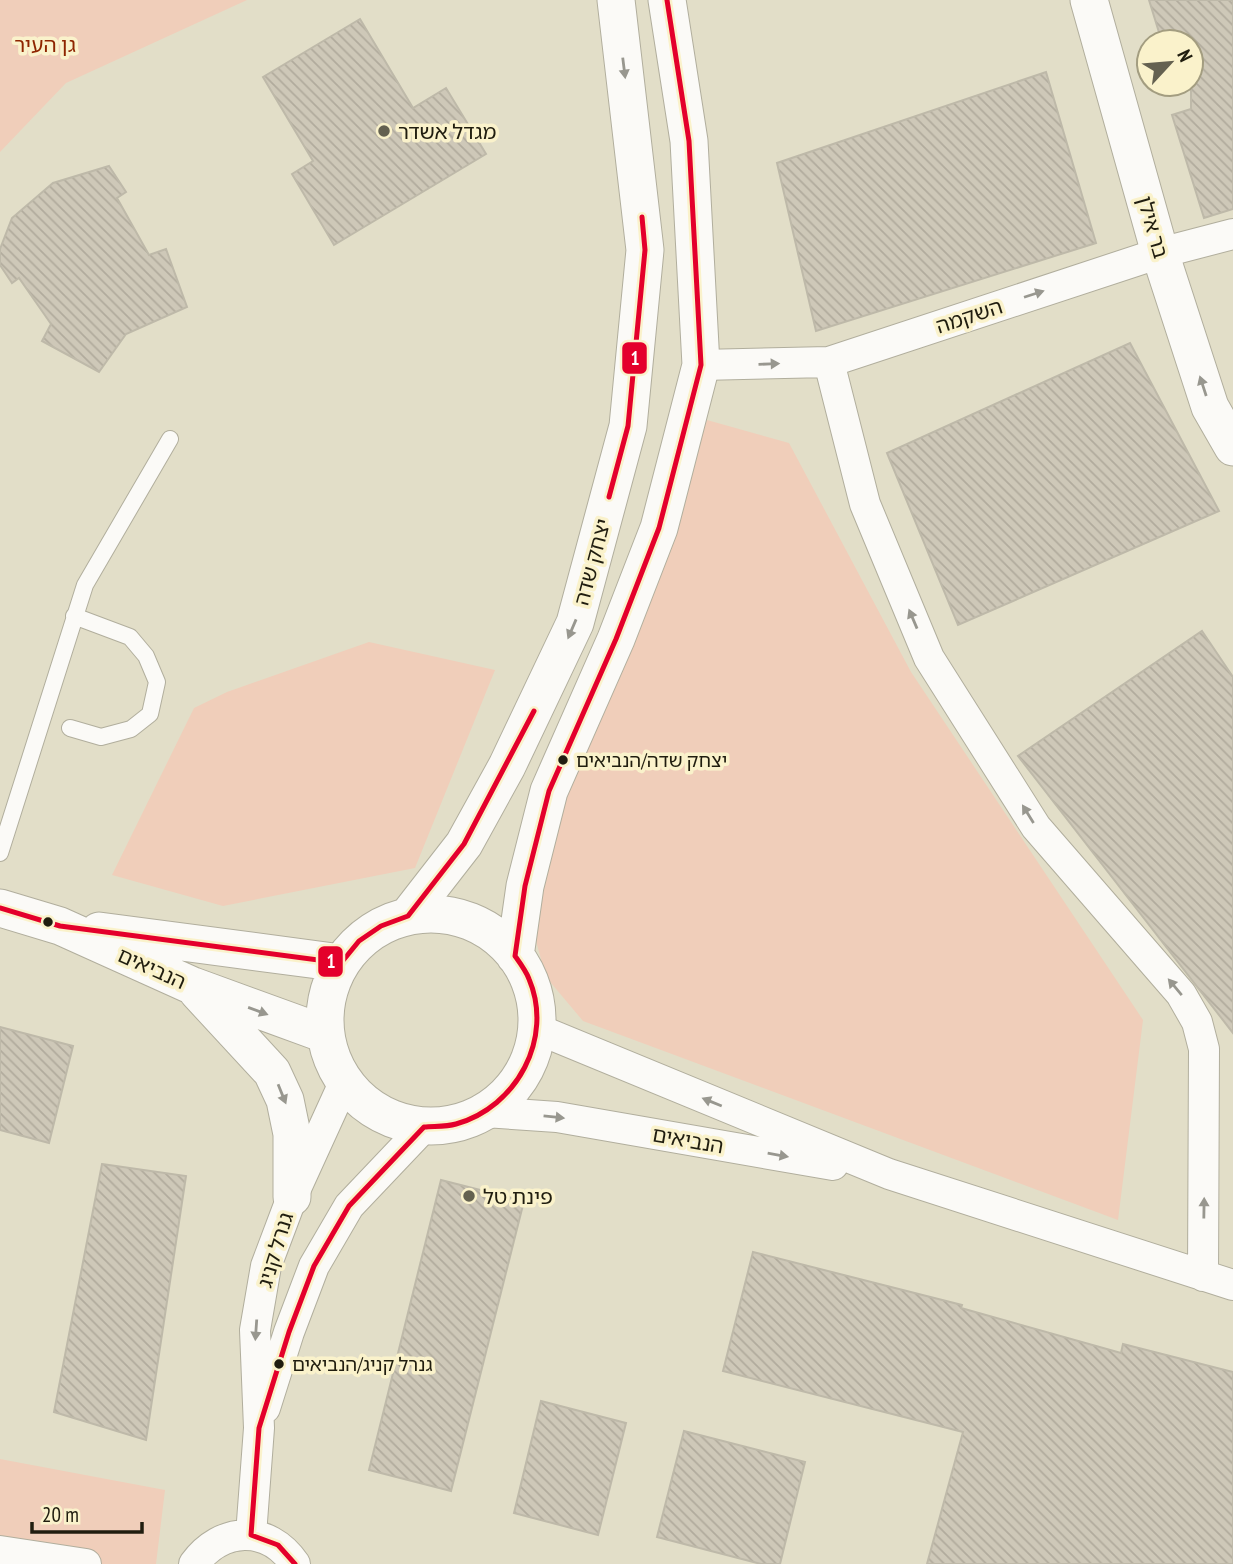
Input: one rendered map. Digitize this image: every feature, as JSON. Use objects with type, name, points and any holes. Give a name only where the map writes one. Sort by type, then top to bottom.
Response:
[{"type":"street","name":"יצחק שדה","points":[[408,916],[464,844],[507,766],[575,624],[628,426],[646,250],[617,0]]},
{"type":"street","points":[[515,956],[525,886],[549,791],[616,639],[659,528],[701,365],[689,141],[667,0]]},
{"type":"street","name":"בר אילן","points":[[1089,0],[1160,253],[1210,407],[1233,447]]},
{"type":"street","name":"השקמה","points":[[701,365],[829,362],[1160,253],[1233,234]]},
{"type":"street","points":[[829,362],[865,504],[929,658],[1036,827],[1181,994],[1197,1022],[1204,1049],[1203,1276]]},
{"type":"street","name":"הנביאים","points":[[0,908],[60,926],[192,986],[325,1034]]},
{"type":"street","points":[[435,914],[466,919],[493,934],[515,956],[529,978],[536,1003],[537,1029],[529,1061],[512,1090],[485,1112],[455,1125],[424,1127],[393,1121],[366,1105],[344,1083],[332,1059],[325,1034],[327,998],[341,963],[359,941],[382,926],[408,916],[435,914]]},
{"type":"street","name":"הנביאים","points":[[60,926],[341,963]]},
{"type":"street","points":[[192,986],[272,1072],[285,1100],[292,1134],[292,1197]]},
{"type":"street","name":"הנביאים","points":[[537,1029],[889,1174],[1233,1285]]},
{"type":"street","name":"גנרל קניג","points":[[251,1535],[259,1428],[255,1330],[266,1266],[292,1197],[344,1083]]},
{"type":"street","name":"הנביאים","points":[[485,1112],[557,1117],[889,1174]]},
{"type":"street","name":"גנרל קניג","points":[[259,1428],[289,1332],[314,1266],[349,1206],[424,1127]]},
{"type":"street","points":[[194,1564],[204,1550],[234,1535],[251,1535],[278,1545],[295,1564]]},
{"type":"street","points":[[0,1551],[86,1564]]},
{"type":"lane","points":[[0,853],[85,585],[170,439]]},
{"type":"lane","points":[[70,728],[101,737],[131,729],[149,714],[157,682],[146,656],[130,637],[74,617]]},
{"type":"green space","name":"גן העיר","points":[[0,0],[247,0],[66,83],[0,152]]},
{"type":"green space","points":[[707,420],[789,443],[911,672],[1143,1020],[1118,1220],[583,1021],[546,977],[536,941],[542,855]]},
{"type":"green space","points":[[369,642],[495,670],[415,868],[223,906],[112,875],[194,708],[227,692]]},
{"type":"green space","points":[[0,1459],[165,1490],[156,1564],[27,1564],[0,1559]]},
{"type":"building","points":[[1149,0],[1233,0],[1233,209],[1204,218],[1172,115],[1191,109],[1191,98],[1205,98],[1205,28],[1158,28]]},
{"type":"building","name":"מגדל אשדר","points":[[360,19],[413,108],[446,88],[486,154],[334,245],[292,174],[313,161],[263,77]]},
{"type":"building","points":[[1046,72],[1096,243],[816,331],[777,163]]},
{"type":"building","points":[[109,166],[126,192],[117,198],[149,255],[166,249],[187,307],[126,334],[99,372],[42,341],[51,324],[19,278],[12,283],[0,265],[0,249],[12,218],[53,183]]},
{"type":"building","points":[[1130,343],[1219,511],[958,625],[887,453]]},
{"type":"building","points":[[1202,631],[1233,677],[1233,1033],[1018,756]]},
{"type":"building","points":[[0,1027],[73,1046],[49,1143],[0,1130]]},
{"type":"building","points":[[102,1164],[186,1176],[146,1440],[54,1412]]},
{"type":"building","points":[[441,1180],[524,1201],[451,1491],[369,1470]]},
{"type":"building","points":[[753,1252],[962,1305],[961,1308],[1121,1353],[1123,1344],[1233,1372],[1233,1564],[927,1564],[963,1432],[723,1371]]},
{"type":"building","points":[[541,1401],[626,1423],[598,1535],[514,1513]]},
{"type":"building","points":[[684,1431],[805,1462],[780,1564],[761,1564],[657,1537]]},
{"type":"transit line","name":"1","points":[[295,1564],[278,1545],[251,1535],[259,1428],[289,1332],[314,1266],[349,1206],[424,1127],[452,1125],[478,1115],[497,1102],[525,1067],[537,1024],[536,1001],[529,979],[515,956],[525,886],[549,791],[616,639],[659,528],[701,365],[689,141],[667,0]]},
{"type":"transit line","name":"1","points":[[609,497],[628,426],[645,250],[642,217]]},
{"type":"transit line","name":"1","points":[[0,908],[60,926],[341,963],[359,941],[381,926],[408,916],[464,844],[534,711]]},
{"type":"place","name":"מגדל אשדר","points":[[384,131]]},
{"type":"place","name":"יצחק שדה/הנביאים","points":[[563,760]]},
{"type":"place","name":"פינת טל","points":[[469,1196]]},
{"type":"place","name":"גנרל קניג/הנביאים","points":[[279,1364]]}]
